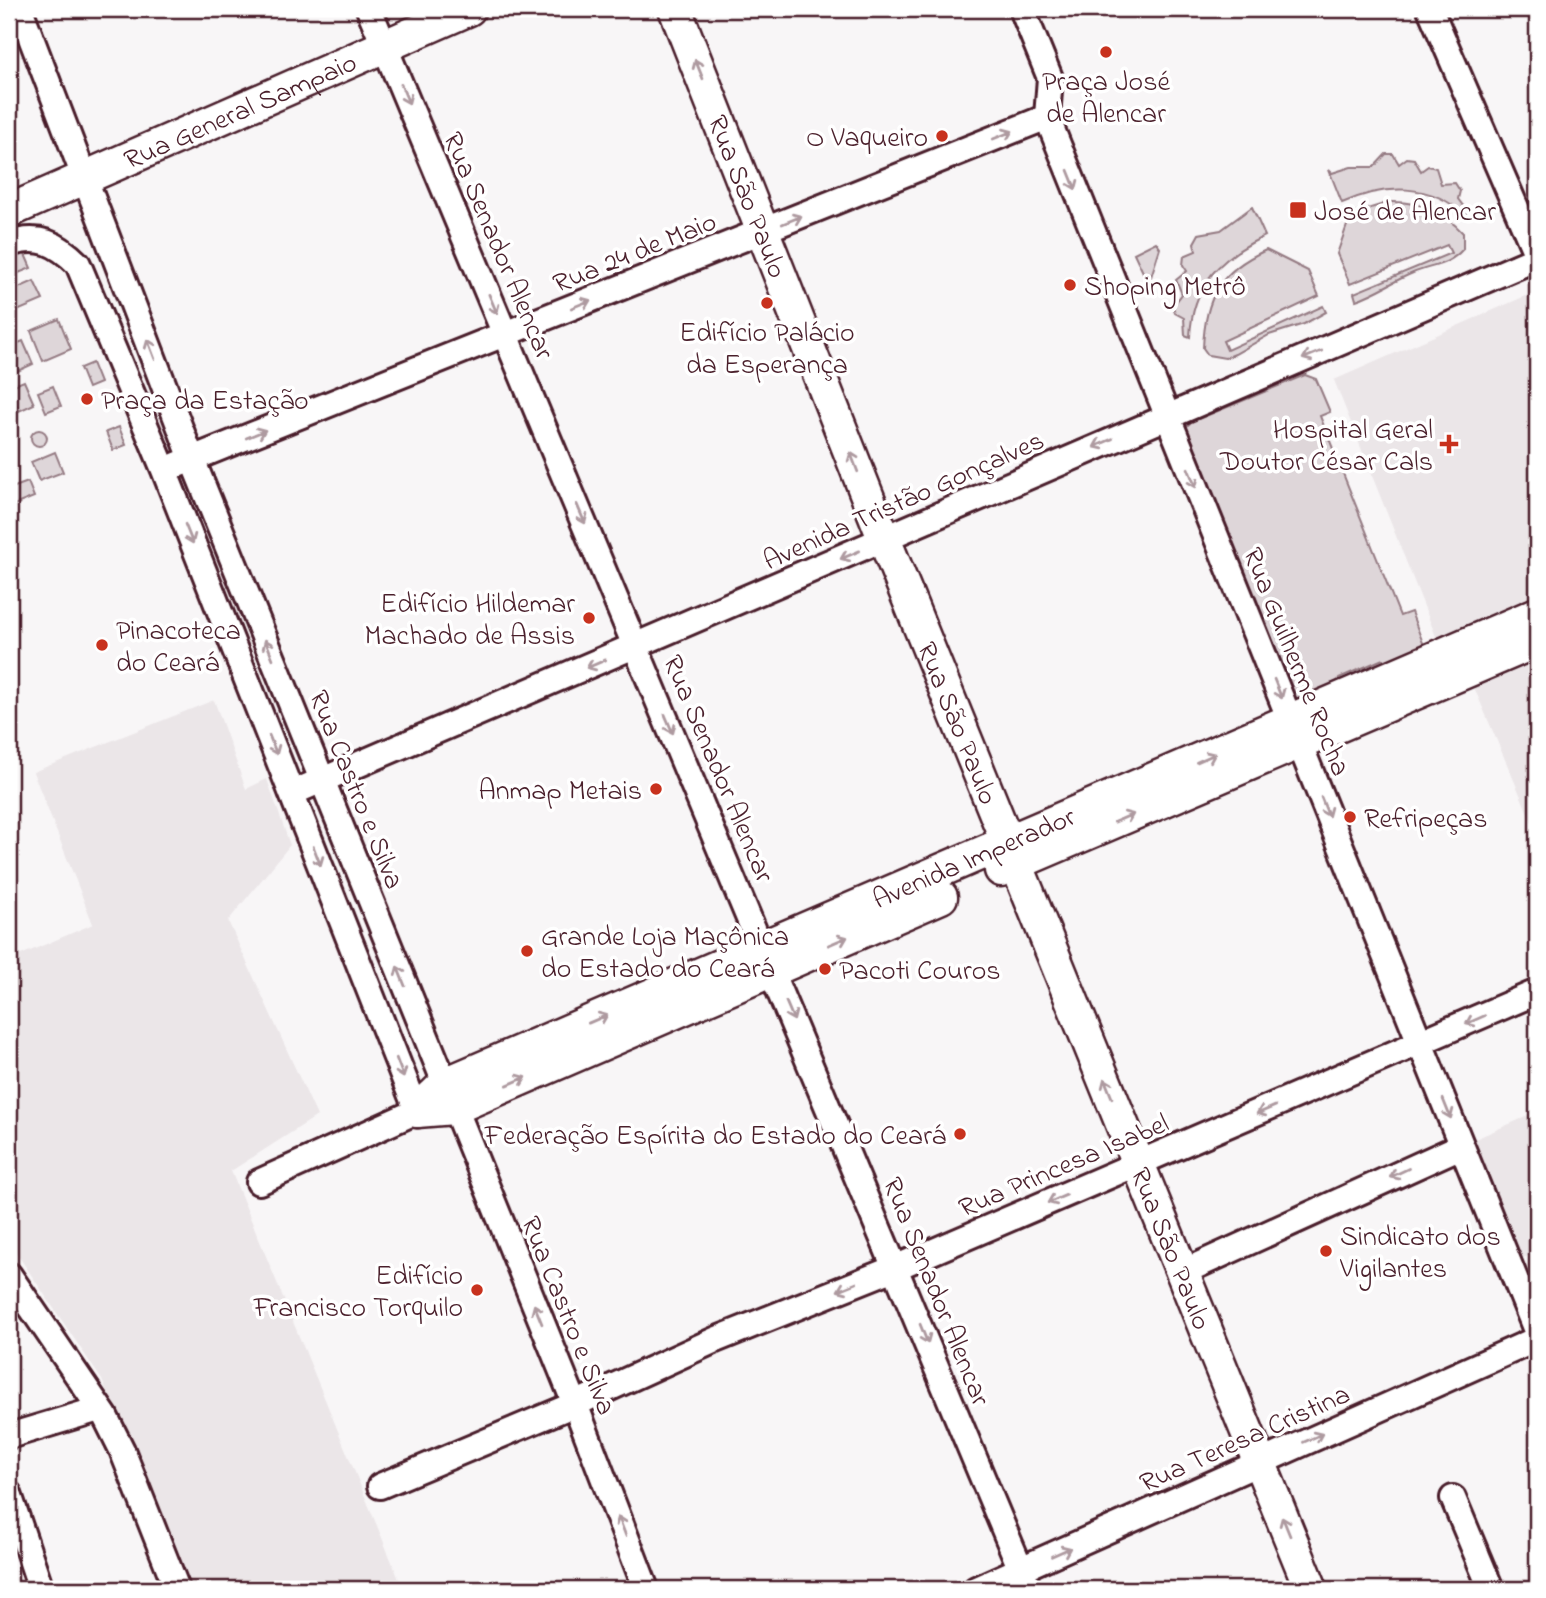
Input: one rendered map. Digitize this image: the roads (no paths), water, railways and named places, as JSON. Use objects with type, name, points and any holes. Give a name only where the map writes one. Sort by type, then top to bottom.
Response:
[{"type":"main road","name":"Rua General Sampaio","points":[[9,211],[469,9]]},
{"type":"main road","name":"Rua São Paulo","points":[[675,9],[885,541],[1311,1589]]},
{"type":"main road","name":"Avenida Imperador","points":[[1296,732],[1537,614]]},
{"type":"main road","name":"Avenida Imperador","points":[[417,1111],[1296,732],[1537,641]]},
{"type":"street","name":"Rua Castro e Silva","points":[[20,9],[192,459],[575,1404],[646,1589]]},
{"type":"street","name":"Rua Senador Alencar","points":[[369,9],[897,1267],[1025,1580]]},
{"type":"street","name":"Rua Guilherme Rocha","points":[[1022,9],[1050,78],[1047,117],[1537,1333]]},
{"type":"street","points":[[1430,9],[1537,257]]},
{"type":"street","name":"Rua 24 de Maio","points":[[163,470],[1047,117]]},
{"type":"street","points":[[11,244],[37,239],[48,241],[62,248],[78,264],[163,470],[417,1111]]},
{"type":"street","name":"Avenida Tristão Gonçalves","points":[[292,793],[885,541],[1166,415],[1537,257]]},
{"type":"street","name":"Rua Princesa Isabel","points":[[380,1486],[575,1404],[715,1340],[897,1267],[1537,992]]},
{"type":"street","name":"Avenida Imperador","points":[[258,1182],[417,1111]]},
{"type":"street","points":[[1182,1272],[1461,1146]]},
{"type":"street","points":[[9,1275],[99,1409],[122,1450],[177,1589]]},
{"type":"street","name":"Rua Teresa Cristina","points":[[976,1589],[1025,1580],[1261,1461],[1537,1339]]},
{"type":"street","points":[[9,1436],[99,1409]]},
{"type":"street","points":[[9,1494],[41,1589]]},
{"type":"street","points":[[1453,1498],[1490,1589]]},
{"type":"place","name":"Praça José de Alencar","points":[[1106,52]]},
{"type":"place","name":"O Vaqueiro","points":[[942,136]]},
{"type":"place","name":"José de Alencar","points":[[1298,210]]},
{"type":"place","name":"Shoping Metrô","points":[[1070,285]]},
{"type":"place","name":"Edifício Palácio da Esperança","points":[[767,303]]},
{"type":"place","name":"Praça da Estação","points":[[87,399]]},
{"type":"place","name":"Hospital Geral Doutor César Cals","points":[[1449,444]]},
{"type":"place","name":"Edifício Hildemar Machado de Assis","points":[[589,618]]},
{"type":"place","name":"Pinacoteca do Ceará","points":[[102,645]]},
{"type":"place","name":"Anmap Metais","points":[[656,789]]},
{"type":"place","name":"Refripeças","points":[[1350,817]]},
{"type":"place","name":"Grande Loja Maçônica do Estado do Ceará","points":[[527,951]]},
{"type":"place","name":"Pacoti Couros","points":[[825,969]]},
{"type":"place","name":"Federação Espírita do Estado do Ceará","points":[[960,1134]]},
{"type":"place","name":"Sindicato dos Vigilantes","points":[[1326,1251]]},
{"type":"place","name":"Edifício Francisco Torquilo","points":[[477,1290]]}]
